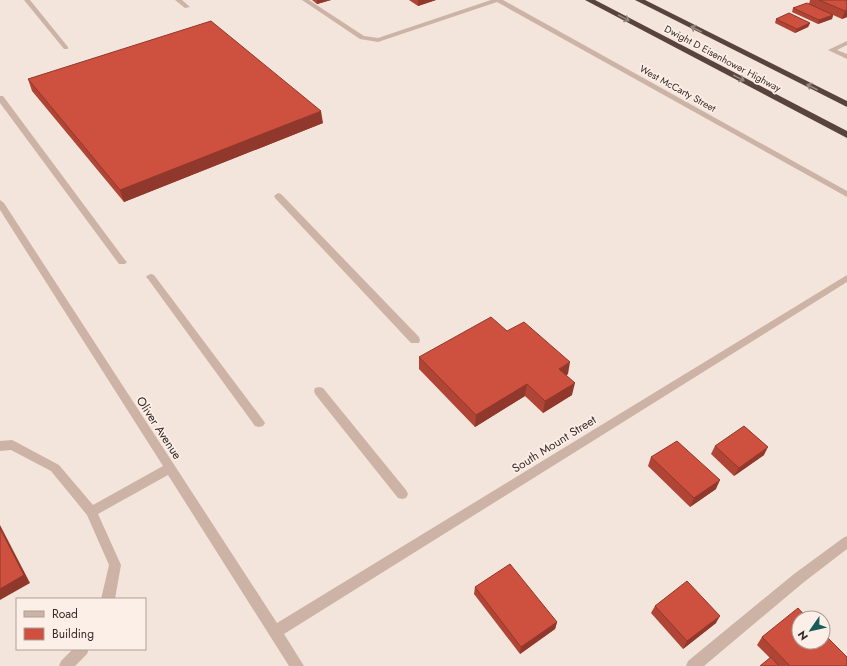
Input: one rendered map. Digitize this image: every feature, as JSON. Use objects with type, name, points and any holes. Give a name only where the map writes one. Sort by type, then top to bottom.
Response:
[{"type":"highway","name":"Dwight D Eisenhower Highway","points":[[589,0],[847,135]]},
{"type":"highway","name":"Dwight D Eisenhower Highway","points":[[639,0],[847,104]]},
{"type":"street","points":[[27,0],[66,48]]},
{"type":"street","points":[[178,0],[187,7]]},
{"type":"street","points":[[305,0],[362,38],[378,40],[498,0]]},
{"type":"street","name":"West McCarty Street","points":[[498,0],[847,194]]},
{"type":"street","points":[[847,43],[831,50],[847,57]]},
{"type":"street","points":[[0,98],[122,262]]},
{"type":"street","points":[[278,196],[415,340]]},
{"type":"street","name":"Oliver Avenue","points":[[0,203],[297,666]]},
{"type":"street","points":[[151,277],[259,423]]},
{"type":"street","name":"South Mount Street","points":[[275,632],[847,278]]},
{"type":"street","points":[[319,391],[402,494]]},
{"type":"street","points":[[0,446],[12,445],[55,468],[91,512],[115,565],[108,598]]},
{"type":"street","points":[[91,512],[170,468]]},
{"type":"street","points":[[693,666],[799,578],[847,542]]},
{"type":"street","points":[[66,666],[81,650]]},
{"type":"building","points":[[819,0],[845,0],[847,1],[847,10],[845,11]]},
{"type":"building","points":[[807,3],[833,15],[819,20],[793,8]]},
{"type":"building","points":[[789,13],[810,23],[797,29],[776,19]]},
{"type":"building","points":[[211,21],[321,111],[120,190],[28,79]]},
{"type":"building","points":[[491,317],[507,331],[524,322],[570,362],[559,369],[575,383],[545,401],[527,384],[476,415],[419,357]]},
{"type":"building","points":[[744,426],[768,447],[739,468],[715,446]]},
{"type":"building","points":[[677,441],[720,480],[694,498],[651,457]]},
{"type":"building","points":[[0,528],[24,575],[0,589]]},
{"type":"building","points":[[510,564],[557,622],[521,647],[475,587]]},
{"type":"building","points":[[687,581],[720,616],[687,641],[655,606]]},
{"type":"building","points":[[791,614],[791,650],[831,650],[831,641],[847,657],[847,666],[790,666],[762,637]]},
{"type":"building","points":[[771,657],[779,666],[760,666]]}]
